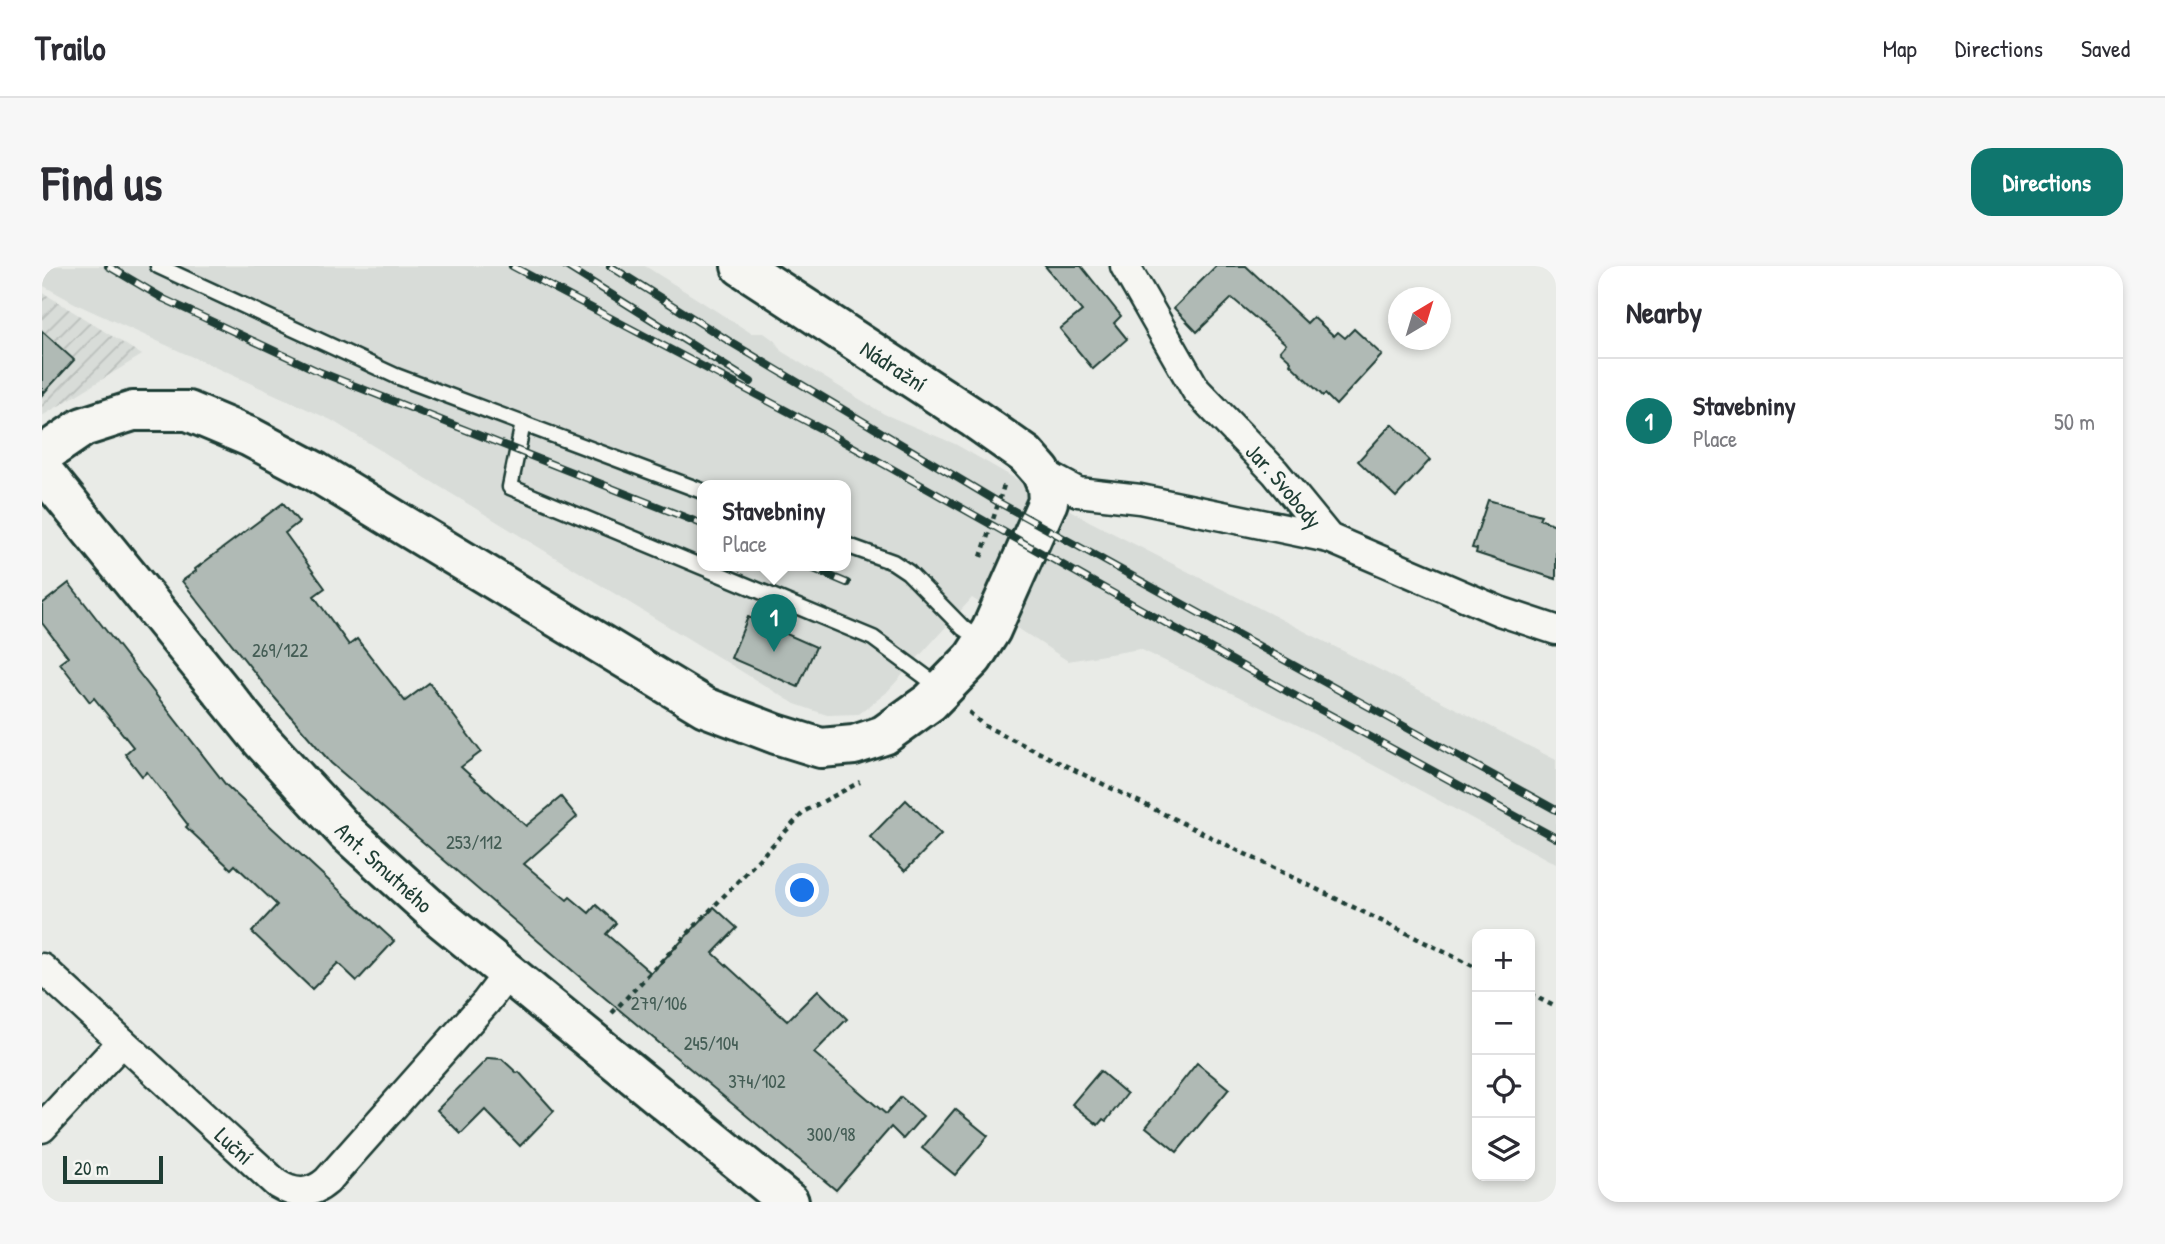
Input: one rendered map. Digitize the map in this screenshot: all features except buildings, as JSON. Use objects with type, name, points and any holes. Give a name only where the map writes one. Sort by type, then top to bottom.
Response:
[{"type":"street","name":"Nádražní","points":[[741,266],[1026,455],[1041,472]]},
{"type":"street","name":"Jar. Svobody","points":[[1125,266],[1196,390],[1275,472],[1329,538],[1499,611],[1556,630]]},
{"type":"street","points":[[42,455],[83,427],[133,411],[188,411],[250,437],[316,472],[705,707],[821,748],[854,745],[884,734],[921,709],[973,658],[991,630],[1048,502],[1047,486],[1041,472]]},
{"type":"street","name":"Ant. Smutného","points":[[42,470],[262,741],[347,833],[442,919],[789,1202]]},
{"type":"street","points":[[1041,472],[1078,492],[1140,499],[1329,538]]},
{"type":"street","name":"Luční","points":[[42,968],[277,1184],[295,1197],[310,1192],[327,1181],[508,973]]},
{"type":"street","points":[[42,1128],[122,1042]]},
{"type":"lane","points":[[158,266],[396,376],[697,489]]},
{"type":"lane","points":[[523,423],[510,487],[697,565]]},
{"type":"lane","points":[[851,547],[893,562],[908,572],[962,628],[984,642]]},
{"type":"lane","points":[[712,571],[873,638],[943,689]]},
{"type":"path","points":[[943,689],[984,725],[1472,966]]},
{"type":"path","points":[[611,1013],[805,811],[861,781]]},
{"type":"path","points":[[1535,996],[1556,1007]]},
{"type":"shaded area","points":[[42,266],[645,266],[751,333],[764,333],[775,341],[781,351],[884,414],[955,444],[1089,521],[1556,760],[1556,864],[1314,733],[1140,649],[1068,661],[972,598],[886,693],[859,714],[827,715],[795,704],[331,420],[78,305],[42,285]]},
{"type":"shaded area","points":[[42,292],[142,355],[42,416]]},
{"type":"railway","points":[[108,266],[164,299],[320,372],[697,522]]},
{"type":"railway","points":[[512,266],[825,431],[1290,693],[1556,838]]},
{"type":"railway","points":[[566,266],[751,382]]},
{"type":"railway","points":[[610,266],[732,343],[998,502],[1556,810]]},
{"type":"railway","points":[[819,571],[847,583]]},
{"type":"place","name":"Stavebniny","points":[[774,652]]}]
